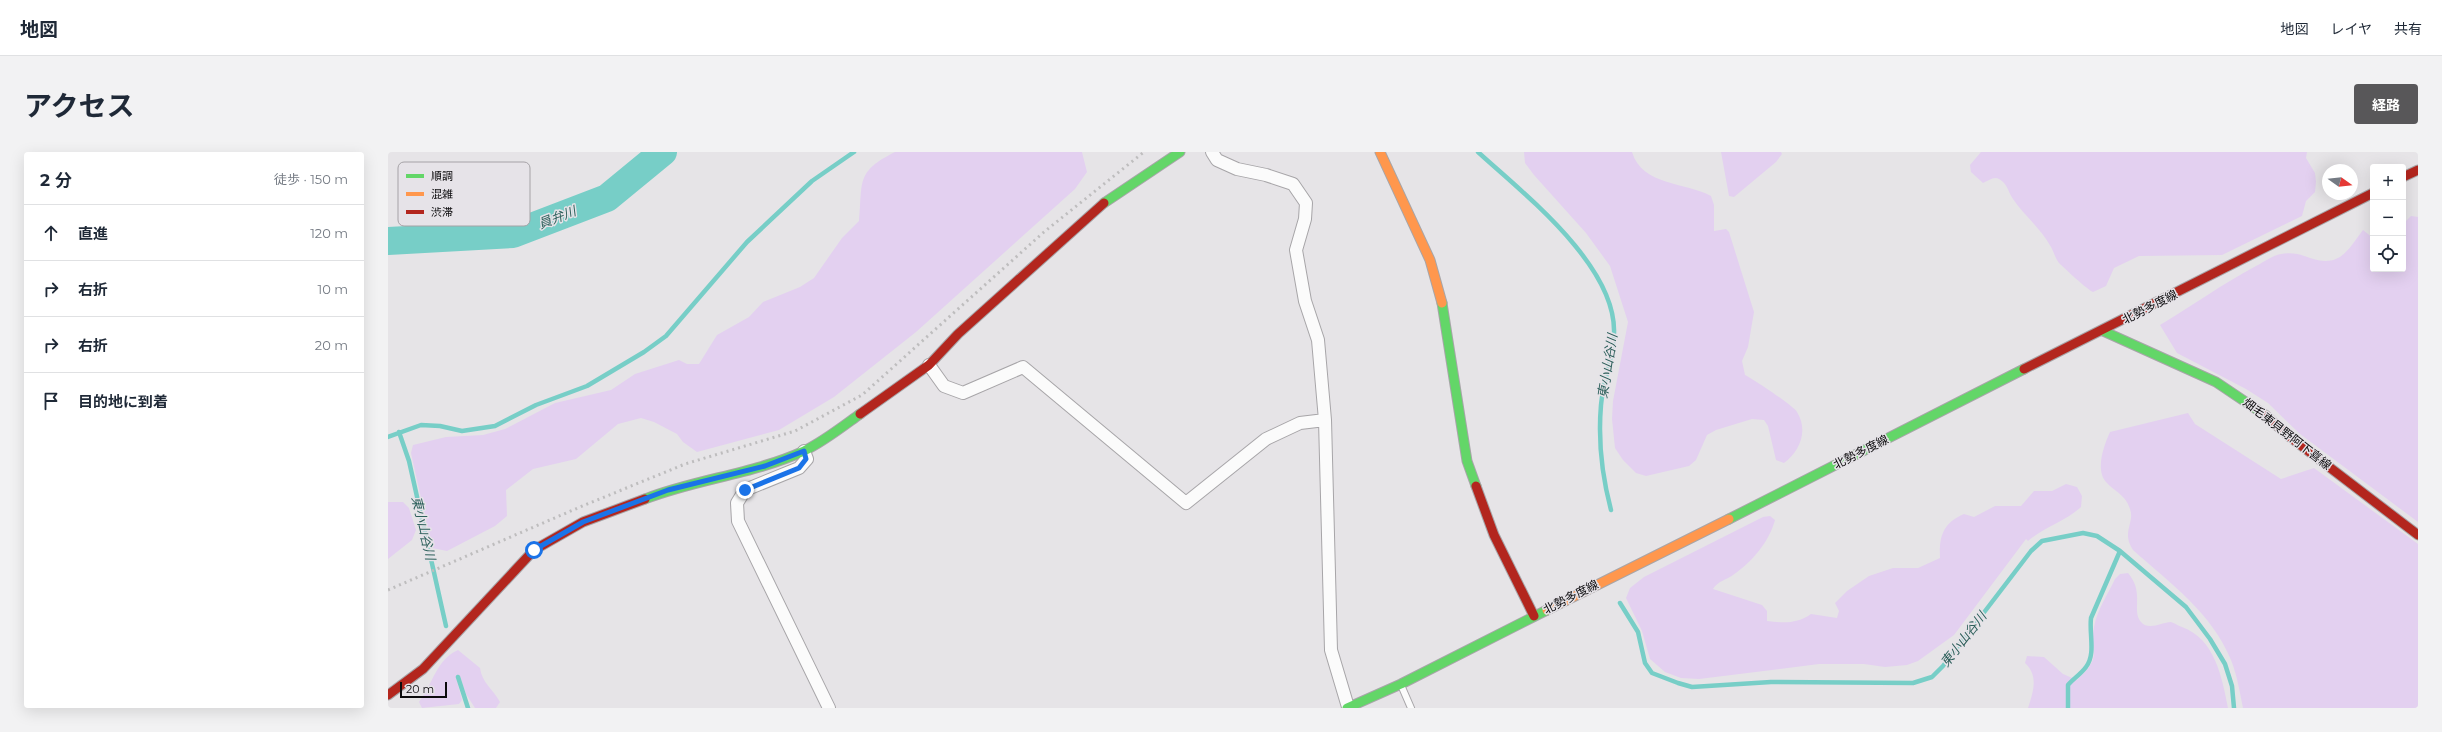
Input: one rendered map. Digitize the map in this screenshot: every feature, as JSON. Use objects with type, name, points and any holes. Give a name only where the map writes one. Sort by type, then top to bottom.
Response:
[{"type":"main road","points":[[388,695],[423,669],[454,638],[534,550],[583,522],[632,503],[668,490],[765,466],[804,451],[841,428],[929,366],[958,334],[1104,203],[1180,152]]},
{"type":"main road","points":[[1380,152],[1430,260],[1440,297],[1467,461],[1494,535],[1534,616]]},
{"type":"main road","points":[[2406,176],[2418,170]]},
{"type":"main road","name":"北勢多度線","points":[[1348,708],[1401,684],[2103,331],[2370,195]]},
{"type":"main road","name":"畑毛東貝野阿下喜線","points":[[2103,331],[2216,382],[2256,407],[2290,437],[2418,535]]},
{"type":"street","points":[[1212,152],[1217,160],[1237,169],[1266,175],[1293,184],[1306,203],[1305,219],[1296,250],[1305,301],[1318,340],[1325,420],[1331,650],[1348,708]]},
{"type":"street","points":[[929,366],[944,386],[963,393],[1023,367],[1186,503],[1266,440],[1300,423],[1325,420]]},
{"type":"street","points":[[804,451],[806,459],[799,468],[745,490],[736,504],[738,521],[829,708]]},
{"type":"lane","points":[[1401,684],[1411,708]]},
{"type":"shaded area","points":[[895,152],[1082,152],[1087,172],[1075,189],[916,332],[834,397],[779,430],[697,452],[683,442],[677,434],[654,422],[641,418],[618,424],[576,459],[533,469],[506,490],[507,516],[495,526],[447,551],[432,548],[411,453],[413,445],[446,437],[483,435],[505,429],[555,403],[611,390],[635,374],[679,360],[687,364],[699,364],[717,335],[749,317],[763,302],[800,287],[814,278],[842,238],[859,221],[862,187],[867,172],[882,159]]},
{"type":"shaded area","points":[[1524,152],[1632,152],[1637,163],[1645,171],[1655,177],[1666,182],[1701,191],[1711,196],[1714,205],[1714,231],[1726,229],[1729,232],[1754,312],[1748,347],[1742,361],[1745,375],[1789,404],[1797,412],[1801,419],[1801,440],[1794,453],[1784,463],[1776,460],[1768,426],[1764,420],[1752,419],[1716,430],[1707,435],[1696,460],[1689,466],[1646,476],[1636,473],[1623,460],[1615,448],[1612,419],[1613,401],[1628,322],[1610,266],[1586,233],[1534,175],[1525,163]]},
{"type":"shaded area","points":[[1721,152],[1781,152],[1782,154],[1776,162],[1734,197],[1729,196]]},
{"type":"shaded area","points":[[1981,152],[2307,152],[2306,158],[2315,173],[2315,192],[2306,201],[2302,216],[2222,255],[2139,256],[2114,268],[2106,286],[2093,292],[2059,263],[2047,240],[2017,205],[2008,188],[2002,181],[1995,178],[1983,183],[1971,172],[1970,165]]},
{"type":"shaded area","points":[[2411,216],[2418,217],[2418,522],[2300,434],[2268,403],[2246,389],[2177,353],[2160,325],[2231,280],[2275,256],[2285,253],[2292,253],[2320,261],[2336,259],[2347,251],[2363,230],[2370,236],[2370,272],[2406,272],[2406,221]]},
{"type":"shaded area","points":[[2188,413],[2195,424],[2281,479],[2314,468],[2418,544],[2418,708],[2243,708],[2235,672],[2223,643],[2213,628],[2189,600],[2133,550],[2128,538],[2131,514],[2128,504],[2123,497],[2106,482],[2101,471],[2103,450],[2110,432]]},
{"type":"shaded area","points":[[2066,484],[2077,487],[2082,496],[2081,507],[2028,541],[2026,539],[1954,635],[1918,661],[1907,665],[1885,667],[1864,664],[1819,664],[1699,679],[1681,678],[1665,672],[1650,659],[1642,631],[1626,598],[1630,588],[1644,577],[1763,517],[1770,516],[1775,520],[1769,536],[1759,551],[1740,570],[1720,582],[1713,589],[1762,605],[1767,611],[1767,621],[1790,622],[1800,620],[1811,614],[1837,618],[1839,611],[1835,603],[1847,591],[1869,576],[1893,568],[1918,568],[1940,558],[1940,543],[1944,531],[1951,522],[1957,518],[1964,514],[1974,517],[1995,506],[2021,506],[2034,491],[2052,491]]},
{"type":"shaded area","points":[[388,502],[403,502],[409,508],[416,530],[412,540],[388,559]]},
{"type":"shaded area","points":[[2128,573],[2136,587],[2138,617],[2144,625],[2152,626],[2172,622],[2193,633],[2202,640],[2215,660],[2220,672],[2228,708],[2028,708],[2034,684],[2032,673],[2025,663],[2027,656],[2044,657],[2063,674],[2077,680],[2085,672],[2093,659],[2094,627],[2100,608],[2115,579],[2120,574]]},
{"type":"shaded area","points":[[458,650],[480,668],[485,682],[500,702],[496,708],[475,708],[466,694],[460,676],[456,677],[462,700],[459,704],[422,708],[419,702],[440,666],[451,654]]},
{"type":"waterway","name":"員弁川","points":[[388,241],[513,234],[607,198],[663,152]]},
{"type":"waterway","points":[[388,437],[421,425],[440,426],[462,431],[495,426],[536,405],[587,386],[644,352],[666,336],[747,242],[812,181],[854,152]]},
{"type":"waterway","name":"東小山谷川","points":[[1478,152],[1542,210],[1564,233],[1584,258],[1600,283],[1611,308],[1614,334],[1610,361],[1602,396],[1600,418],[1600,445],[1603,471],[1611,510]]},
{"type":"waterway","name":"東小山谷川","points":[[399,432],[409,461],[446,626]]},
{"type":"waterway","name":"東小山谷川","points":[[1620,603],[1638,632],[1645,663],[1652,673],[1692,687],[1771,682],[1913,683],[1932,677],[1943,666],[2031,551],[2042,541],[2083,533],[2097,536],[2120,551],[2186,607],[2210,639],[2225,664],[2232,686],[2234,708]]},
{"type":"waterway","points":[[2068,708],[2068,685],[2084,670],[2089,662],[2091,656],[2091,618],[2120,551]]},
{"type":"waterway","name":"東小山谷川","points":[[458,677],[468,708]]},
{"type":"railway","points":[[388,590],[580,507],[685,464],[795,431],[862,395],[1044,232],[1144,152]]},
{"type":"traffic: fast","points":[[1104,203],[1180,152]]},
{"type":"traffic: fast","points":[[1442,303],[1467,461],[1476,486]]},
{"type":"traffic: fast","points":[[2103,331],[2216,382],[2265,415]]},
{"type":"traffic: fast","points":[[1729,519],[2024,369]]},
{"type":"traffic: fast","points":[[645,499],[684,486],[745,471],[785,459],[818,443],[860,414]]},
{"type":"traffic: fast","points":[[1347,708],[1401,684],[1547,610]]},
{"type":"traffic: slow","points":[[1380,152],[1430,260],[1442,303]]},
{"type":"traffic: slow","points":[[1547,610],[1729,519]]},
{"type":"traffic: jam","points":[[2406,176],[2418,170]]},
{"type":"traffic: jam","points":[[2024,369],[2370,195]]},
{"type":"traffic: jam","points":[[860,414],[929,365],[958,334],[1104,203]]},
{"type":"traffic: jam","points":[[2265,415],[2290,437],[2418,535]]},
{"type":"traffic: jam","points":[[1476,486],[1494,535],[1534,616]]},
{"type":"traffic: jam","points":[[388,695],[423,669],[534,550],[583,522],[645,499]]},
{"type":"route","points":[[534,550],[583,522],[668,490],[765,466],[804,451],[806,459],[799,468],[745,490]]}]
